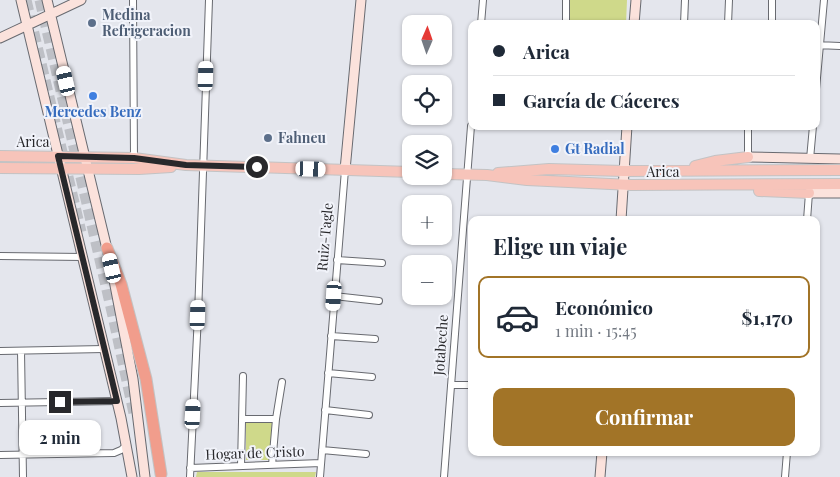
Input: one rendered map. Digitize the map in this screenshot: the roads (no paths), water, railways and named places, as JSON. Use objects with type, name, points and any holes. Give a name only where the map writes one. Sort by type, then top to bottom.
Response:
[{"type":"highway","points":[[107,248],[122,284],[146,379],[161,474]]},
{"type":"main road","points":[[21,0],[117,401],[132,477]]},
{"type":"main road","points":[[47,0],[107,248],[134,379],[145,477]]},
{"type":"main road","points":[[0,38],[81,0]]},
{"type":"main road","name":"Ruiz-Tagle","points":[[345,170],[361,0]]},
{"type":"main road","points":[[634,20],[636,0]]},
{"type":"main road","points":[[621,216],[627,130]]},
{"type":"main road","name":"Arica","points":[[0,156],[134,158],[186,165]]},
{"type":"main road","points":[[682,170],[715,161],[748,157],[810,160],[840,159]]},
{"type":"main road","name":"Arica","points":[[0,168],[139,169],[203,165],[402,172]]},
{"type":"main road","name":"Arica","points":[[487,175],[549,169],[624,171],[840,170]]},
{"type":"main road","name":"Arica","points":[[452,174],[623,185],[840,184]]},
{"type":"main road","points":[[708,186],[743,190],[840,193]]},
{"type":"main road","points":[[600,477],[602,456]]},
{"type":"street","points":[[133,0],[134,158]]},
{"type":"street","points":[[190,477],[209,0]]},
{"type":"street","points":[[481,20],[483,0]]},
{"type":"street","points":[[566,0],[566,20]]},
{"type":"street","points":[[684,20],[685,0]]},
{"type":"street","points":[[728,20],[729,0]]},
{"type":"street","points":[[772,0],[772,20]]},
{"type":"street","points":[[820,30],[824,0]]},
{"type":"street","points":[[820,45],[840,46]]},
{"type":"street","name":"Jotabeche","points":[[444,477],[471,130]]},
{"type":"street","points":[[748,130],[748,157]]},
{"type":"street","points":[[810,160],[813,130]]},
{"type":"street","name":"Ruiz-Tagle","points":[[320,477],[345,170]]},
{"type":"street","points":[[806,216],[809,193]]},
{"type":"street","points":[[0,256],[83,257]]},
{"type":"street","points":[[337,260],[382,263]]},
{"type":"street","points":[[334,296],[379,301]]},
{"type":"street","points":[[331,336],[375,339]]},
{"type":"street","points":[[0,351],[104,349]]},
{"type":"street","points":[[22,351],[23,477]]},
{"type":"street","points":[[328,373],[372,377]]},
{"type":"street","points":[[241,466],[243,376]]},
{"type":"street","points":[[272,465],[276,419],[282,382]]},
{"type":"street","points":[[450,385],[468,385]]},
{"type":"street","points":[[0,403],[117,401]]},
{"type":"street","points":[[325,410],[368,415]]},
{"type":"street","points":[[242,419],[276,419]]},
{"type":"street","points":[[0,455],[114,453],[121,450],[126,444]]},
{"type":"street","points":[[322,450],[366,454]]},
{"type":"street","points":[[785,477],[787,456]]},
{"type":"street","name":"Hogar de Cristo","points":[[190,468],[321,463]]},
{"type":"tunnel","points":[[26,0],[81,232]]},
{"type":"tunnel","points":[[40,0],[135,418]]},
{"type":"place","name":"Medina Refrigeracion","points":[[92,23]]},
{"type":"place","name":"Mercedes Benz","points":[[93,96]]},
{"type":"place","name":"Fahneu","points":[[268,138]]},
{"type":"place","name":"Gt Radial","points":[[555,149]]}]
